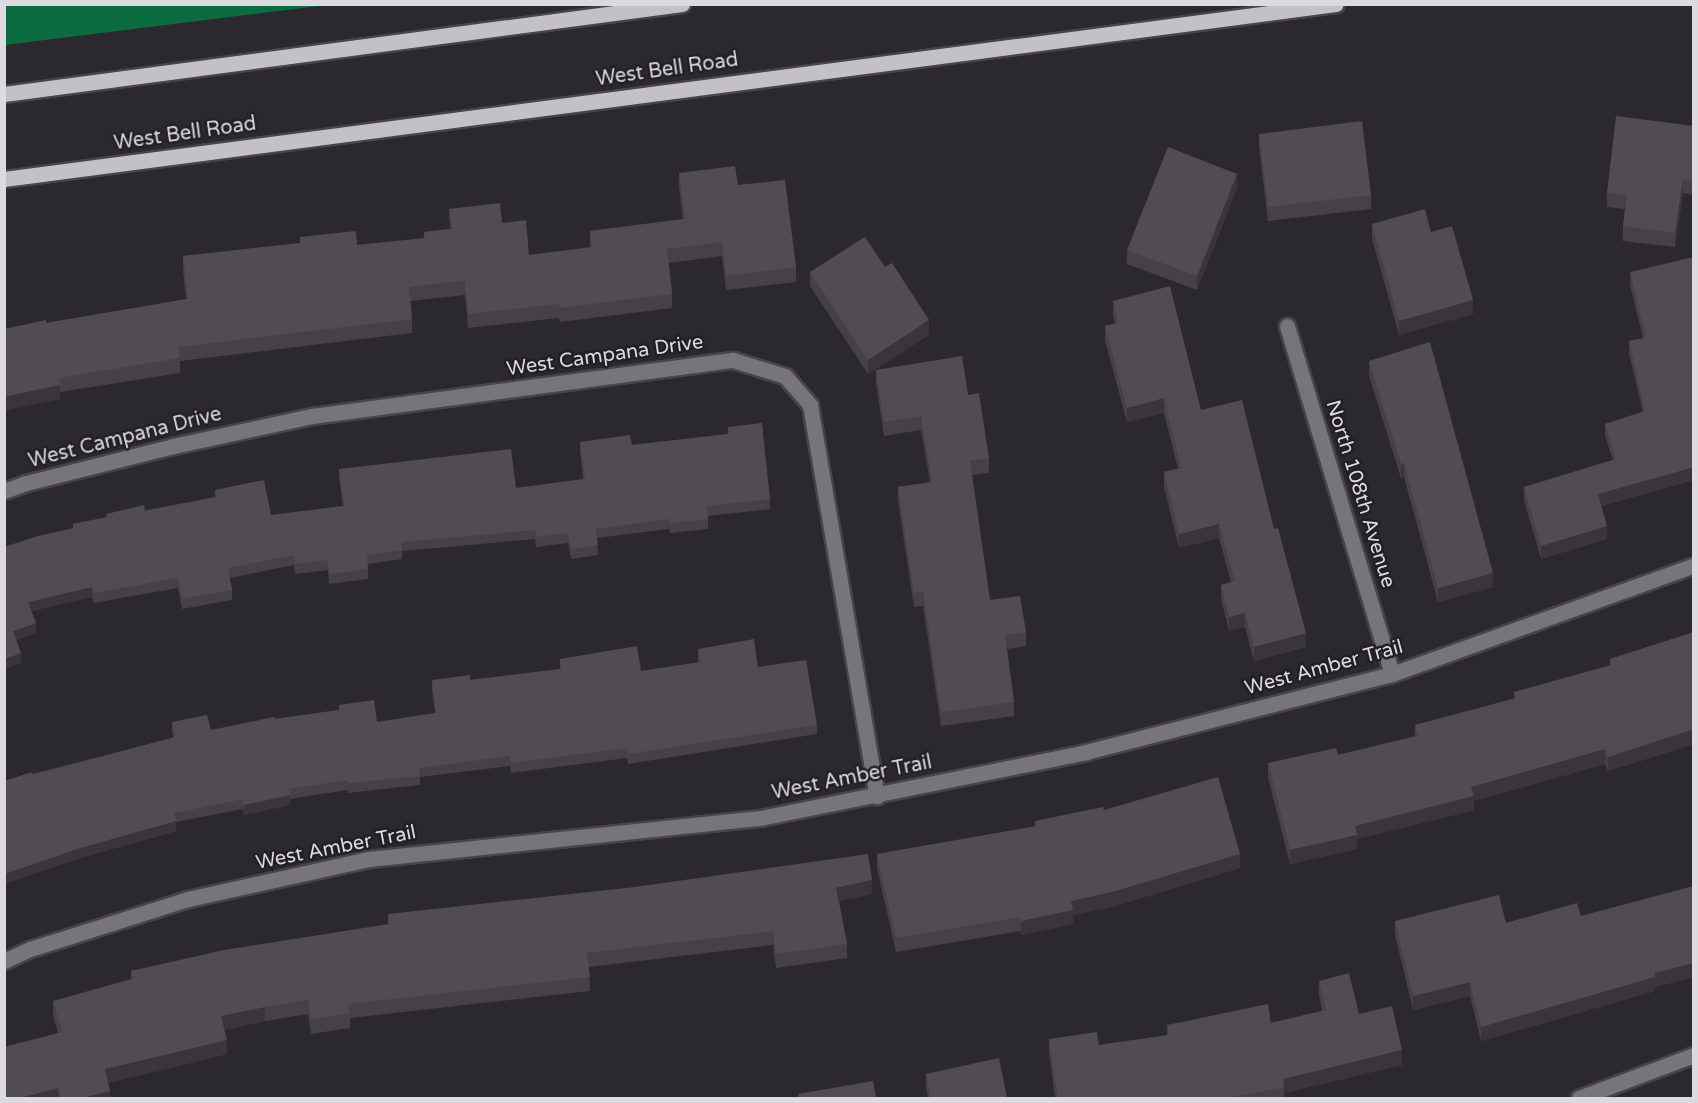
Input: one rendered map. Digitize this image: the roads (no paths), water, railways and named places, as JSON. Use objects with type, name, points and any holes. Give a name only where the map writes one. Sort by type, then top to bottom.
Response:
[{"type":"main road","points":[[4,94],[682,4]]},
{"type":"main road","name":"West Bell Road","points":[[4,179],[1335,4]]},
{"type":"street","name":"North 108th Avenue","points":[[1287,326],[1392,674]]},
{"type":"street","name":"West Campana Drive","points":[[4,491],[26,483],[174,446],[312,416],[733,360],[785,376],[810,405],[877,796]]},
{"type":"street","name":"West Amber Trail","points":[[4,961],[30,949],[188,899],[369,859],[760,818],[1086,752],[1392,674],[1694,565]]},
{"type":"street","points":[[1579,1098],[1694,1055]]}]
